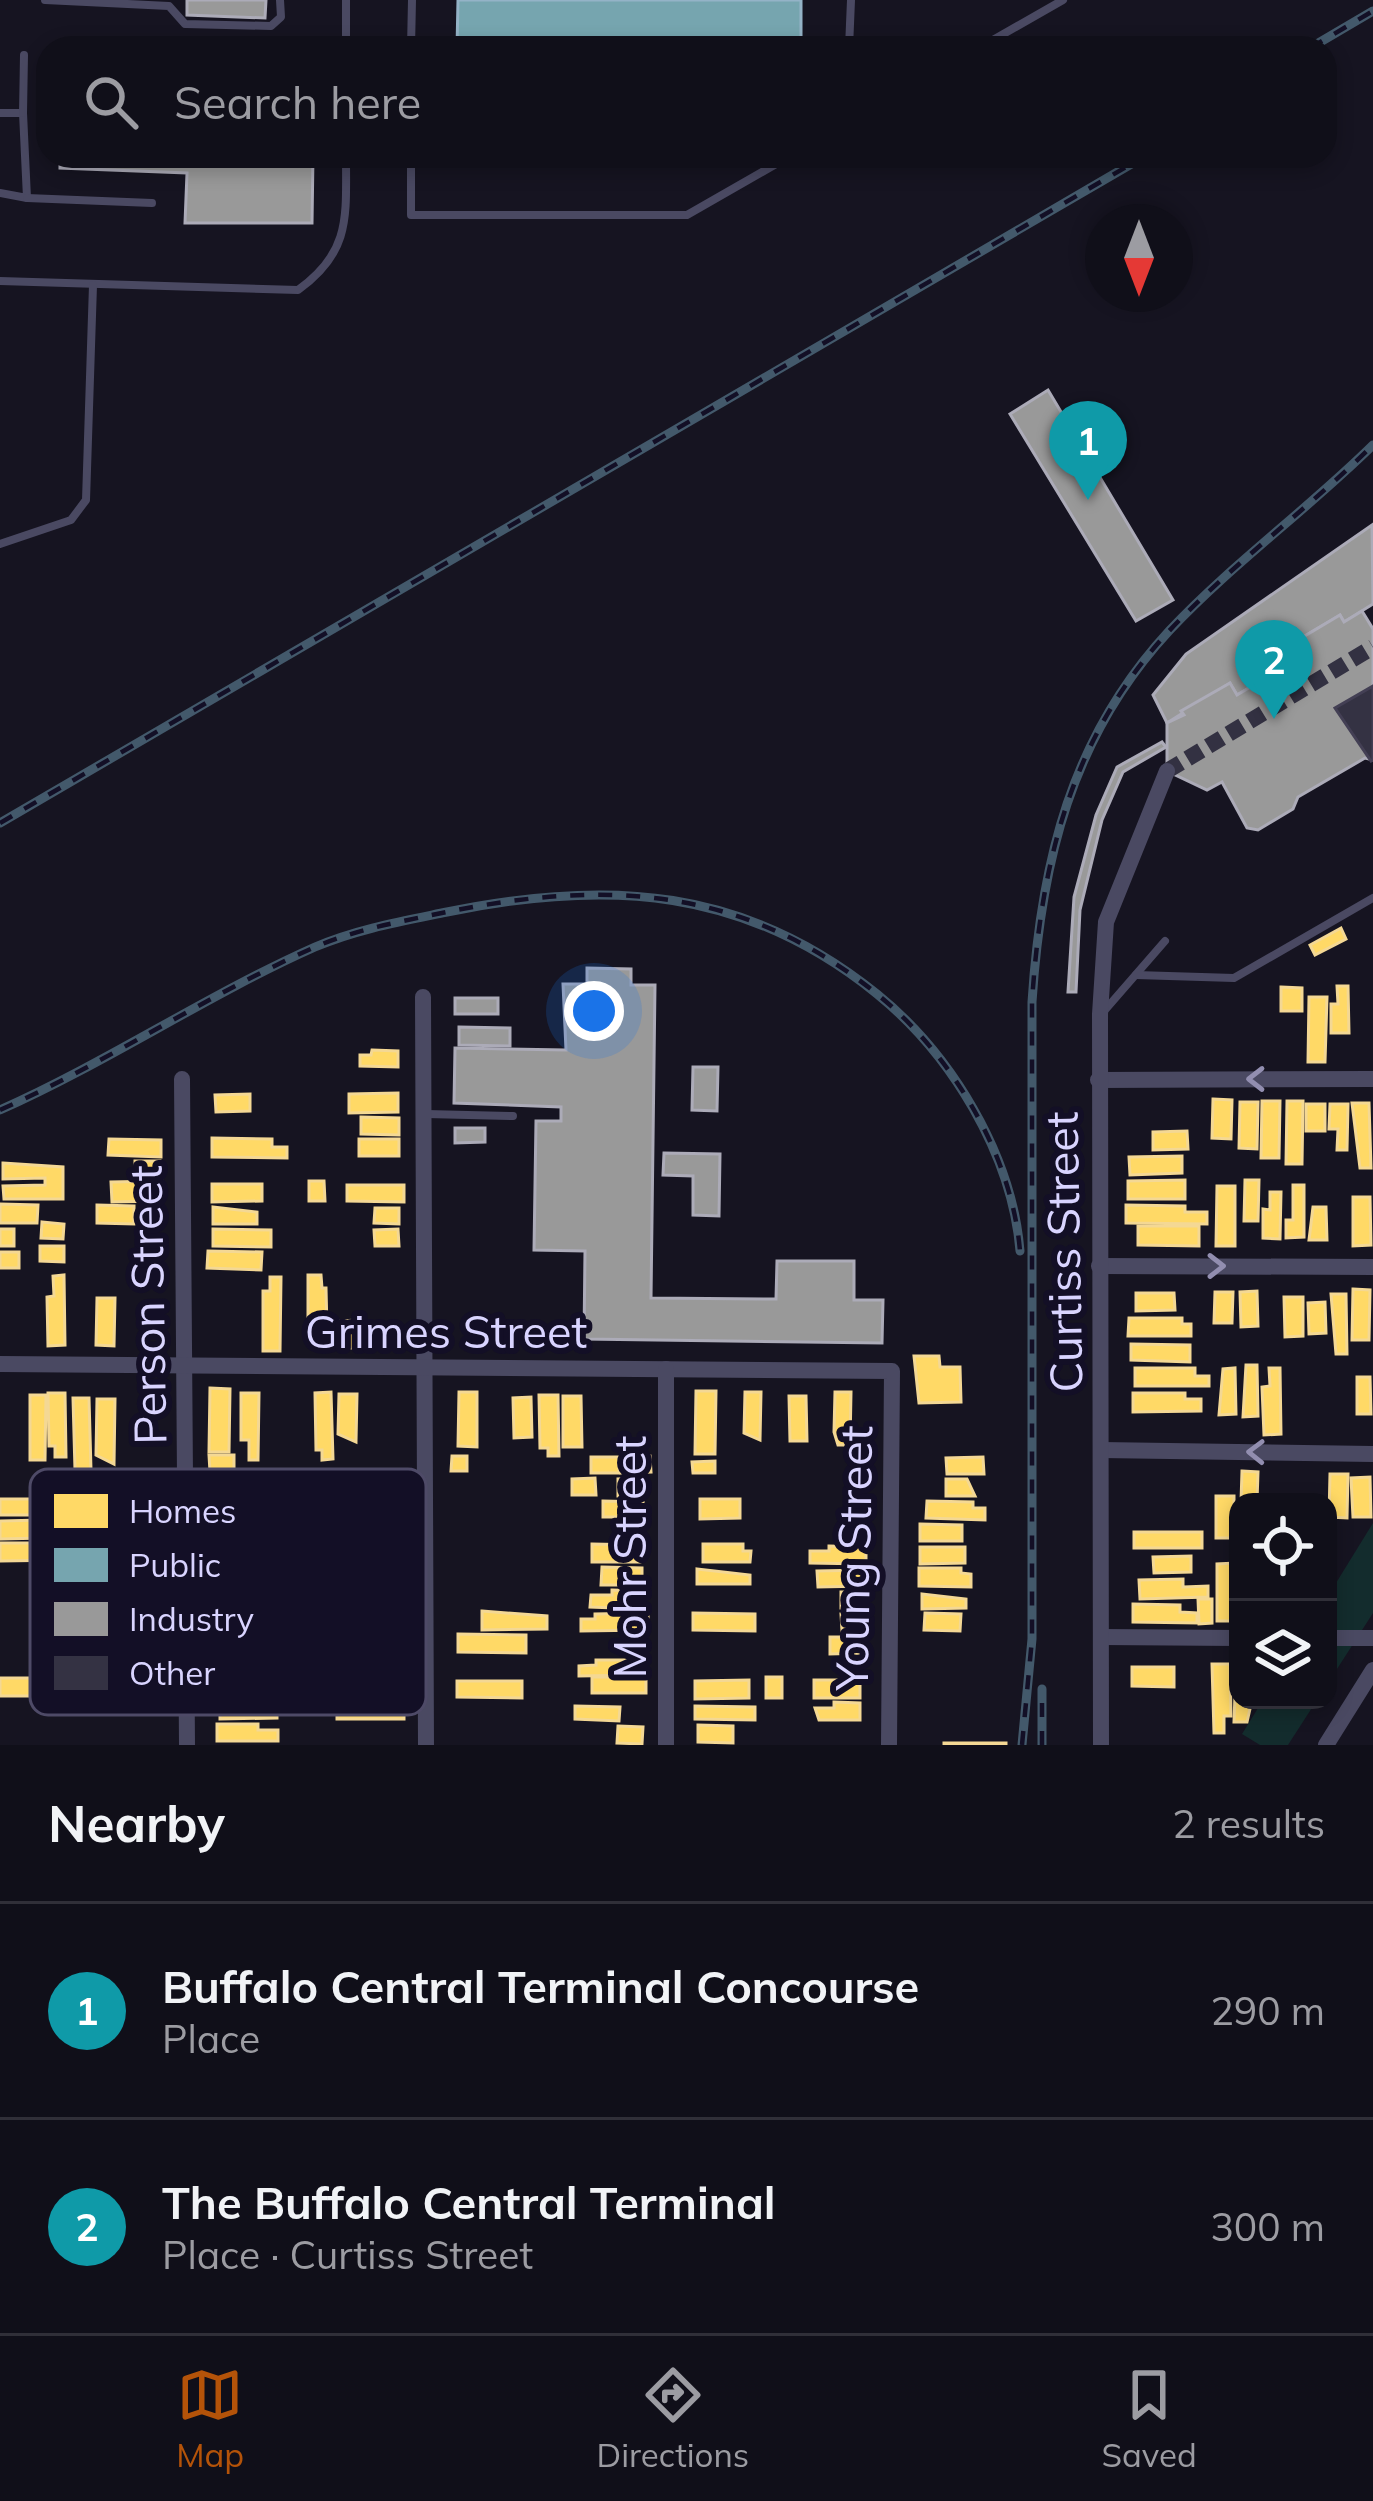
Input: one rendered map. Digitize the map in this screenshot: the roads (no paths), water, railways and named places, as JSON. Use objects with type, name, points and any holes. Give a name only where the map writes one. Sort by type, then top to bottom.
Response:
[{"type":"street","name":"Curtiss Street","points":[[1101,1745],[1098,1080],[1106,922],[1167,771]]},
{"type":"street","points":[[423,997],[427,1745]]},
{"type":"street","name":"Person Street","points":[[182,1079],[186,1469]]},
{"type":"street","points":[[1098,1080],[1373,1079]]},
{"type":"street","points":[[1099,1266],[1373,1267]]},
{"type":"street","name":"Grimes Street","points":[[0,1364],[892,1371]]},
{"type":"street","name":"Mohr Street","points":[[665,1369],[666,1745]]},
{"type":"street","name":"Young Street","points":[[889,1745],[892,1371]]},
{"type":"street","points":[[1101,1450],[1373,1454]]},
{"type":"street","points":[[1101,1637],[1229,1638]]},
{"type":"street","points":[[1337,1638],[1373,1638]]},
{"type":"street","points":[[1326,1745],[1373,1670]]},
{"type":"street","name":"Person Street","points":[[187,1715],[187,1745]]},
{"type":"lane","points":[[45,0],[169,6],[185,24],[271,26],[281,17],[280,0]]},
{"type":"lane","points":[[346,0],[346,36]]},
{"type":"lane","points":[[411,36],[412,0]]},
{"type":"lane","points":[[850,36],[851,0]]},
{"type":"lane","points":[[1000,36],[1063,0]]},
{"type":"lane","points":[[24,56],[27,199]]},
{"type":"lane","points":[[0,113],[23,113]]},
{"type":"lane","points":[[0,281],[298,290],[330,266],[338,246],[346,220],[346,168]]},
{"type":"lane","points":[[411,168],[411,215],[687,215],[769,168]]},
{"type":"lane","points":[[0,193],[27,199],[152,203]]},
{"type":"lane","points":[[0,544],[70,520],[86,500],[93,285]]},
{"type":"lane","points":[[1136,975],[1234,978],[1373,898]]},
{"type":"lane","points":[[1100,1016],[1165,941]]},
{"type":"lane","points":[[424,1114],[513,1116]]},
{"type":"tunnel","points":[[1167,771],[1373,647]]},
{"type":"railway","points":[[1330,36],[1373,11]]},
{"type":"railway","points":[[0,823],[1124,168]]},
{"type":"railway","points":[[1022,1745],[1032,1639],[1032,1002],[1053,851],[1085,758],[1135,672],[1193,606],[1373,445]]},
{"type":"railway","points":[[0,1110],[235,986],[347,935],[506,902],[619,895],[673,900],[777,931],[827,958],[904,1018],[953,1076],[991,1143],[1015,1215],[1020,1251]]},
{"type":"railway","points":[[1042,1689],[1042,1745]]},
{"type":"place","name":"Buffalo Central Terminal Concourse","points":[[1088,500]]},
{"type":"place","name":"The Buffalo Central Terminal","points":[[1274,719]]}]
